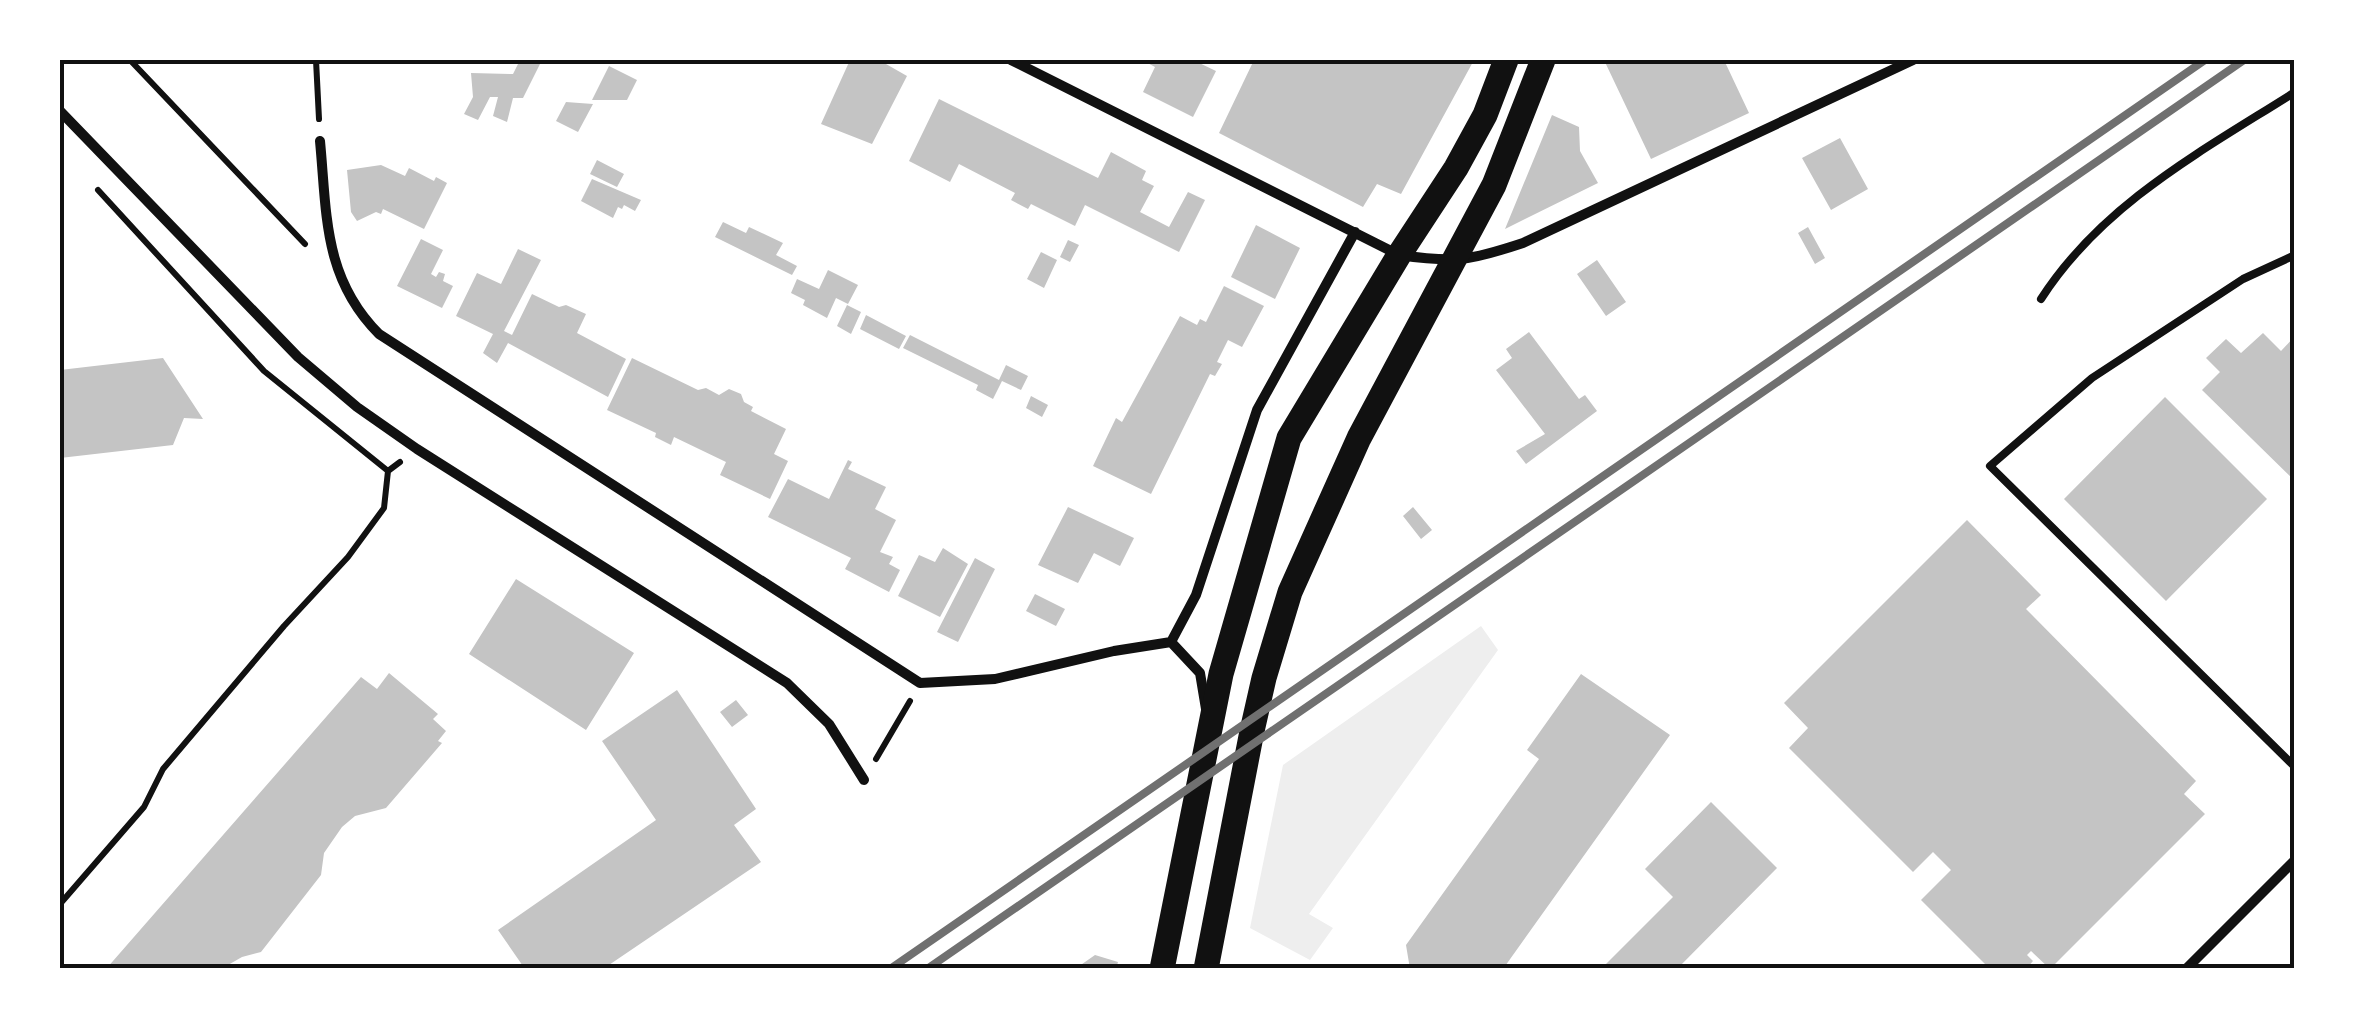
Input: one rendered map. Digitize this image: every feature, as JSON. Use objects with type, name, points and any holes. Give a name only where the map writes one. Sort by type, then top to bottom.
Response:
[{"type":"main road","points":[[1162,969],[1221,674],[1288,438],[1456,168],[1485,116],[1506,60]]},
{"type":"main road","points":[[1206,969],[1264,678],[1290,592],[1359,438],[1494,185],[1543,60]]},
{"type":"street","points":[[1010,60],[1399,255],[1452,262],[1480,258],[1523,243],[1914,60]]},
{"type":"street","points":[[60,110],[298,357],[357,407],[786,683],[829,724],[864,780]]},
{"type":"street","points":[[320,141],[333,262],[359,314],[379,334],[920,683],[994,679],[1171,642]]},
{"type":"street","points":[[1171,642],[1196,595],[1256,410],[1355,232]]},
{"type":"street","points":[[1171,642],[1200,672],[1209,730]]},
{"type":"street","points":[[2186,969],[2295,860]]},
{"type":"lane","points":[[2042,299],[2082,245],[2138,194],[2295,92]]},
{"type":"lane","points":[[2295,255],[2242,280],[2092,378],[1990,466],[2295,767]]},
{"type":"path","points":[[130,60],[308,247],[330,244]]},
{"type":"path","points":[[316,60],[320,141]]},
{"type":"path","points":[[93,185],[264,371],[388,471]]},
{"type":"path","points":[[60,904],[144,807],[163,769],[348,557],[384,508],[388,471],[417,449]]},
{"type":"path","points":[[864,780],[920,683]]},
{"type":"shaded area","points":[[1481,626],[1498,650],[1309,914],[1333,928],[1310,960],[1250,928],[1283,765]]},
{"type":"building","points":[[520,60],[542,60],[523,98],[513,98],[507,122],[493,116],[498,97],[490,97],[478,120],[464,114],[473,97],[471,73],[513,74]]},
{"type":"building","points":[[850,60],[879,60],[907,76],[872,144],[821,124]]},
{"type":"building","points":[[1142,60],[1193,60],[1216,71],[1193,117],[1143,92],[1155,67]]},
{"type":"building","points":[[1254,60],[1474,60],[1401,194],[1377,184],[1363,207],[1219,133]]},
{"type":"building","points":[[1604,60],[1724,60],[1749,113],[1651,159]]},
{"type":"building","points":[[609,66],[637,80],[627,100],[592,100]]},
{"type":"building","points":[[939,99],[1098,178],[1111,152],[1146,171],[1142,180],[1154,186],[1140,212],[1169,227],[1188,192],[1205,200],[1179,252],[1085,205],[1075,226],[1031,204],[1028,209],[1011,200],[1015,193],[959,164],[950,182],[909,161]]},
{"type":"building","points":[[566,102],[593,104],[578,132],[556,121]]},
{"type":"building","points":[[1552,115],[1579,127],[1580,151],[1598,183],[1505,229]]},
{"type":"building","points":[[1840,138],[1868,189],[1831,210],[1802,158]]},
{"type":"building","points":[[597,160],[624,174],[617,187],[590,174]]},
{"type":"building","points":[[381,165],[405,176],[409,168],[447,183],[424,229],[383,209],[381,214],[376,212],[357,221],[351,212],[347,170]]},
{"type":"building","points":[[592,179],[641,200],[635,211],[624,205],[622,209],[618,207],[613,218],[581,201]]},
{"type":"building","points":[[723,222],[746,233],[749,227],[783,243],[776,255],[797,266],[792,275],[715,237]]},
{"type":"building","points":[[1256,225],[1300,248],[1275,299],[1231,277]]},
{"type":"building","points":[[1808,227],[1825,258],[1815,264],[1798,233]]},
{"type":"building","points":[[421,239],[443,250],[431,274],[445,274],[443,281],[453,286],[442,308],[397,286]]},
{"type":"building","points":[[1068,240],[1079,245],[1070,262],[1060,257]]},
{"type":"building","points":[[518,249],[541,260],[504,331],[512,335],[532,294],[586,314],[577,333],[626,359],[608,397],[508,343],[497,363],[483,353],[493,334],[456,316],[477,273],[501,284]]},
{"type":"building","points":[[1041,252],[1057,260],[1044,288],[1027,279]]},
{"type":"building","points":[[1597,260],[1626,302],[1606,316],[1577,274]]},
{"type":"building","points":[[828,270],[858,285],[848,304],[836,298],[827,318],[803,305],[805,300],[791,293],[797,279],[819,289]]},
{"type":"building","points":[[1224,286],[1264,306],[1242,347],[1228,340],[1217,362],[1222,364],[1215,376],[1210,374],[1151,494],[1093,466],[1116,418],[1122,422],[1180,316],[1197,325],[1200,319],[1206,322]]},
{"type":"building","points":[[847,305],[861,312],[851,334],[837,326]]},
{"type":"building","points":[[866,315],[906,336],[899,349],[860,329]]},
{"type":"building","points":[[1529,332],[1579,399],[1585,395],[1597,411],[1526,464],[1516,451],[1545,434],[1496,370],[1512,358],[1506,349]]},
{"type":"building","points":[[2263,333],[2281,351],[2295,336],[2295,481],[2202,390],[2220,372],[2206,358],[2226,339],[2241,353]]},
{"type":"building","points":[[910,335],[999,380],[1006,365],[1028,376],[1021,390],[1002,381],[993,399],[976,390],[978,385],[903,348]]},
{"type":"building","points":[[163,358],[203,419],[184,418],[173,445],[60,458],[60,370]]},
{"type":"building","points":[[632,358],[698,390],[706,388],[719,395],[729,389],[741,394],[744,402],[753,407],[751,411],[786,429],[774,454],[788,461],[770,499],[720,475],[726,462],[674,437],[671,445],[655,437],[656,433],[607,410]]},
{"type":"building","points":[[1031,396],[1048,405],[1042,417],[1026,408]]},
{"type":"building","points":[[2165,397],[2267,499],[2166,601],[2064,499]]},
{"type":"building","points":[[848,460],[852,462],[848,469],[886,487],[875,509],[896,520],[880,552],[893,557],[889,564],[900,570],[889,592],[845,569],[851,558],[768,517],[788,479],[829,499]]},
{"type":"building","points":[[1068,507],[1134,538],[1120,566],[1094,553],[1078,583],[1038,565]]},
{"type":"building","points":[[1413,507],[1432,530],[1421,539],[1403,516]]},
{"type":"building","points":[[1967,520],[2041,595],[2026,609],[2196,781],[2184,794],[2205,814],[2050,969],[2031,951],[2027,955],[2033,961],[2026,969],[1990,969],[1921,900],[1951,870],[1933,852],[1913,872],[1789,748],[1808,728],[1784,703]]},
{"type":"building","points":[[943,548],[968,564],[940,617],[898,596],[919,555],[935,562]]},
{"type":"building","points":[[975,558],[995,569],[958,642],[937,632]]},
{"type":"building","points":[[516,579],[634,653],[586,730],[469,654]]},
{"type":"building","points":[[1035,594],[1065,609],[1056,626],[1026,611]]},
{"type":"building","points":[[389,673],[438,714],[433,719],[446,731],[438,741],[442,743],[386,808],[355,816],[342,827],[324,853],[321,875],[261,952],[221,969],[106,969],[361,677],[377,689]]},
{"type":"building","points":[[1581,674],[1670,735],[1503,969],[1410,969],[1406,945],[1539,759],[1527,750]]},
{"type":"building","points":[[677,690],[756,809],[734,825],[761,862],[603,969],[525,969],[498,930],[656,820],[602,741]]},
{"type":"building","points":[[736,700],[748,715],[732,727],[720,712]]},
{"type":"building","points":[[1711,802],[1777,868],[1677,969],[1601,969],[1673,897],[1645,869]]},
{"type":"building","points":[[1095,955],[1118,962],[1116,969],[1075,969]]},
{"type":"railway","points":[[890,969],[2205,60]]},
{"type":"railway","points":[[927,969],[2244,60]]}]
